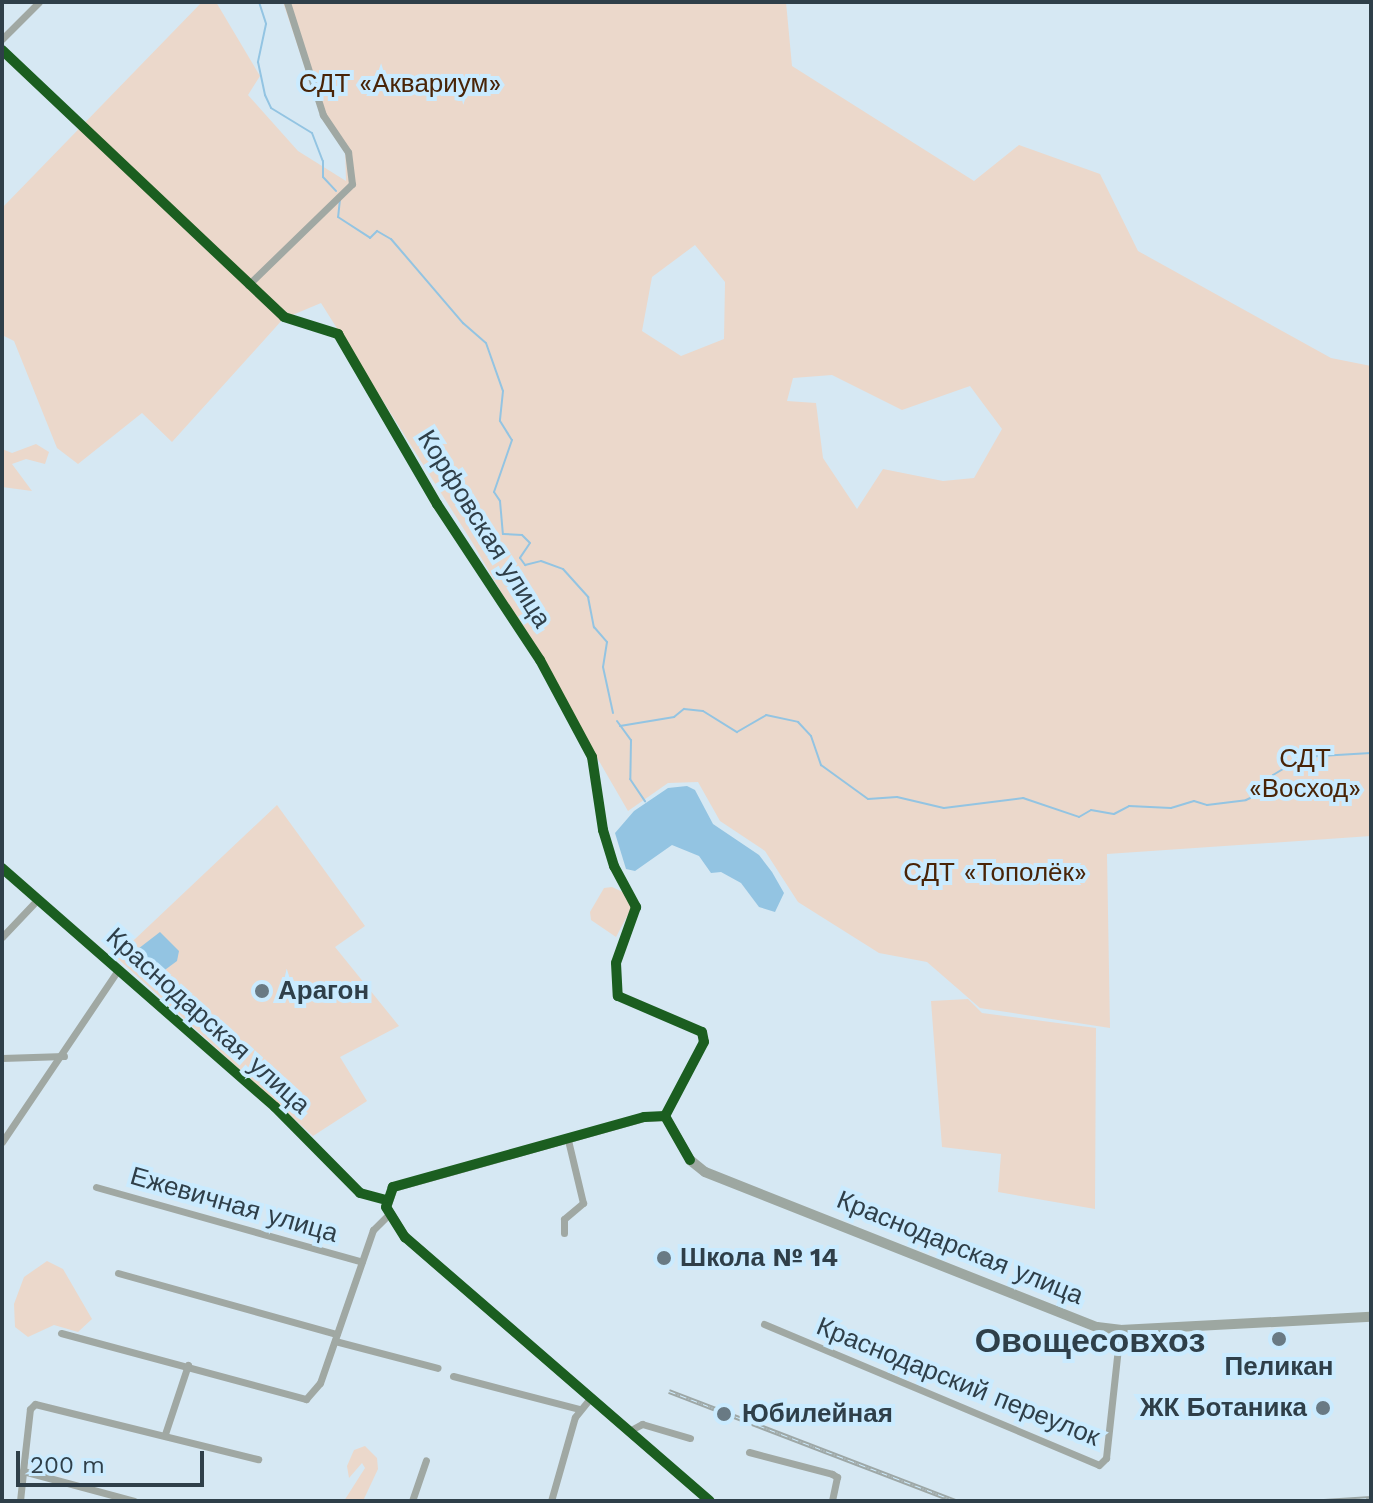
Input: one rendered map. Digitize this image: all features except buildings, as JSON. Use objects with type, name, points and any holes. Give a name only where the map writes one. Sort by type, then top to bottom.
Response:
[{"type":"main road","name":"Краснодарская улица","points":[[690,1160],[705,1172],[1097,1327],[1120,1330],[1371,1317]]},
{"type":"street","points":[[2,39],[39,2]]},
{"type":"street","points":[[248,285],[352,184],[348,152],[323,115],[287,2]]},
{"type":"street","name":"Корфовская улица","points":[[2,50],[284,317],[338,334],[437,504],[540,660],[592,757],[614,866],[634,895],[636,907],[616,963],[618,996],[697,1026],[704,1042],[665,1116]]},
{"type":"street","name":"Краснодарская улица","points":[[2,868],[275,1107],[360,1193],[386,1200]]},
{"type":"street","points":[[2,937],[38,899]]},
{"type":"street","points":[[2,1142],[64,1056],[118,970]]},
{"type":"street","points":[[2,1058],[64,1056]]},
{"type":"street","points":[[665,1116],[635,1119],[393,1187],[386,1200],[388,1215],[405,1237],[710,1501]]},
{"type":"street","name":"Краснодарская улица","points":[[665,1116],[690,1160]]},
{"type":"street","points":[[564,1233],[564,1219],[583,1203],[568,1140]]},
{"type":"street","name":"Ежевичная улица","points":[[96,1187],[362,1262]]},
{"type":"street","points":[[61,1333],[188,1365],[298,1398],[316,1392],[373,1230],[388,1215]]},
{"type":"street","points":[[118,1273],[438,1368]]},
{"type":"street","name":"Краснодарский переулок","points":[[764,1324],[1099,1465],[1106,1458],[1120,1330]]},
{"type":"street","points":[[165,1434],[188,1365]]},
{"type":"street","points":[[453,1376],[579,1409]]},
{"type":"street","points":[[551,1501],[579,1409],[591,1397]]},
{"type":"street","points":[[20,1501],[30,1409],[43,1404],[258,1459]]},
{"type":"street","points":[[629,1431],[642,1424],[690,1438]]},
{"type":"street","points":[[749,1452],[837,1477],[832,1501]]},
{"type":"street","points":[[412,1501],[426,1460]]},
{"type":"street","points":[[23,1471],[134,1501]]},
{"type":"green space","points":[[202,2],[216,2],[260,76],[248,95],[298,151],[346,181],[345,148],[319,110],[283,2],[786,2],[792,66],[974,181],[1019,145],[1100,174],[1138,251],[1331,358],[1371,366],[1371,836],[1107,854],[1110,1028],[980,1008],[927,962],[879,953],[798,902],[765,851],[720,821],[698,782],[668,783],[628,811],[472,542],[321,303],[283,319],[172,442],[142,413],[78,464],[57,448],[14,341],[2,335],[2,208]],"holes":[[[695,245],[725,282],[724,339],[681,356],[642,331],[652,277]],[[832,375],[902,410],[970,386],[1002,429],[974,478],[943,481],[883,469],[857,509],[823,458],[816,403],[787,401],[793,378]]]},
{"type":"green space","points":[[36,444],[49,452],[45,464],[26,459],[12,464],[32,491],[2,487],[2,449],[12,453]]},
{"type":"green space","name":"Арагон","points":[[277,805],[365,926],[335,947],[399,1026],[340,1057],[367,1101],[313,1136],[116,957]]},
{"type":"green space","points":[[612,887],[627,894],[632,907],[616,937],[591,920],[590,912],[604,888]]},
{"type":"green space","points":[[968,999],[982,1013],[1096,1028],[1095,1209],[998,1192],[1001,1154],[942,1147],[931,1001]]},
{"type":"green space","points":[[47,1261],[63,1269],[92,1319],[78,1332],[54,1325],[28,1337],[15,1327],[14,1304],[24,1277]]},
{"type":"green space","points":[[365,1446],[377,1458],[378,1469],[363,1501],[344,1501],[365,1468],[362,1463],[349,1478],[347,1466],[354,1450]]},
{"type":"water","points":[[687,786],[695,790],[713,824],[759,855],[772,872],[784,893],[775,912],[759,907],[741,883],[721,872],[711,873],[699,856],[672,845],[635,871],[626,869],[615,833],[634,811],[668,788]]},
{"type":"water","points":[[160,932],[179,951],[177,961],[158,975],[134,952]]},
{"type":"waterway","points":[[259,2],[266,24],[258,62],[265,95],[271,108],[312,133],[323,161],[323,177],[336,191]]},
{"type":"waterway","points":[[340,199],[338,217],[370,238],[377,231],[391,239],[463,323],[486,343],[503,391],[500,421],[512,440],[494,492],[500,501],[503,534],[522,535],[530,543],[520,558],[525,565],[541,561],[563,569],[588,597],[594,627],[607,642],[603,667],[613,713]]},
{"type":"waterway","points":[[620,726],[674,717],[684,709],[703,711],[737,732],[766,715],[798,722],[811,736],[821,765],[868,799],[897,797],[944,808],[1023,798],[1079,817],[1091,810],[1114,814],[1129,806],[1171,808],[1194,801],[1207,805],[1246,800],[1267,790],[1273,775],[1303,757],[1371,753]]},
{"type":"waterway","points":[[617,721],[631,740],[630,779],[645,801]]},
{"type":"railway","points":[[669,1391],[956,1501]]},
{"type":"railway","points":[[1324,1501],[1371,1498]]},
{"type":"cycle path","points":[[2,50],[284,317],[338,334],[437,504],[540,660],[592,757],[603,830],[614,866],[636,907],[616,963],[618,996],[702,1032],[704,1042],[665,1116]]},
{"type":"cycle path","points":[[2,868],[275,1107],[360,1193],[386,1200]]},
{"type":"cycle path","points":[[690,1160],[665,1116],[644,1117],[393,1187],[386,1207],[405,1237],[710,1501]]},
{"type":"place","name":"Арагон","points":[[262,991]]},
{"type":"place","name":"Школа № 14","points":[[664,1258]]},
{"type":"place","name":"Пеликан","points":[[1279,1339]]},
{"type":"place","name":"ЖК Ботаника","points":[[1323,1408]]},
{"type":"place","name":"Юбилейная","points":[[724,1414]]},
{"type":"district","name":"Овощесовхоз","points":[[1090,1341]]},
{"type":"park label","name":"СДТ «Аквариум»","points":[[400,84]]},
{"type":"park label","name":"СДТ «Восход»","points":[[1305,774]]},
{"type":"park label","name":"СДТ «Тополёк»","points":[[995,873]]}]
